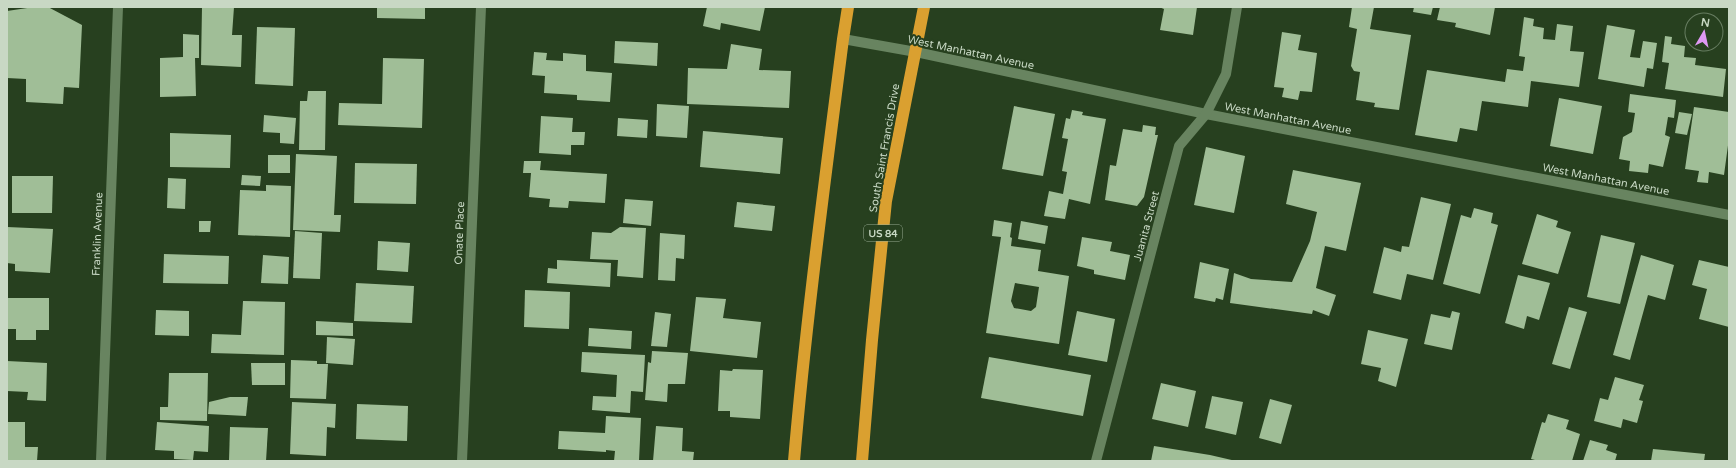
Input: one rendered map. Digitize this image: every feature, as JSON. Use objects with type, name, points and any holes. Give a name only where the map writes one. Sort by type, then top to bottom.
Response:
[{"type":"highway","points":[[794,461],[802,371],[848,7]]},
{"type":"highway","name":"South Saint Francis Drive","points":[[862,461],[886,201],[924,7]]},
{"type":"street","name":"Franklin Avenue","points":[[101,461],[118,7]]},
{"type":"street","name":"Onate Place","points":[[462,461],[481,7]]},
{"type":"street","name":"Juanita Street","points":[[1096,461],[1179,146],[1206,114],[1226,74],[1237,7]]},
{"type":"street","name":"West Manhattan Avenue","points":[[843,39],[916,52],[1206,114],[1729,215]]},
{"type":"building","points":[[34,7],[48,7],[82,25],[79,88],[64,87],[63,104],[26,102],[26,79],[7,78],[7,11]]},
{"type":"building","points":[[202,7],[234,7],[232,35],[242,35],[241,67],[201,65]]},
{"type":"building","points":[[377,7],[425,7],[425,19],[377,18]]},
{"type":"building","points":[[707,7],[765,7],[760,31],[721,23],[720,30],[703,26]]},
{"type":"building","points":[[1159,7],[1197,7],[1193,35],[1160,30],[1164,9]]},
{"type":"building","points":[[1352,7],[1374,7],[1370,29],[1411,35],[1399,110],[1374,107],[1375,103],[1356,100],[1360,72],[1354,71],[1351,66],[1357,29],[1349,27]]},
{"type":"building","points":[[1414,7],[1433,7],[1431,15],[1413,12]]},
{"type":"building","points":[[1440,7],[1495,7],[1490,35],[1455,27],[1456,23],[1437,20]]},
{"type":"building","points":[[1524,17],[1534,19],[1533,26],[1544,28],[1543,39],[1555,40],[1557,24],[1573,26],[1570,51],[1584,52],[1579,87],[1531,81],[1528,107],[1482,101],[1477,131],[1460,128],[1457,142],[1415,135],[1427,70],[1505,82],[1507,69],[1523,71],[1525,57],[1519,56]]},
{"type":"building","points":[[1607,25],[1635,30],[1630,57],[1640,58],[1643,41],[1657,43],[1653,69],[1647,68],[1644,87],[1598,79]]},
{"type":"building","points":[[257,27],[295,28],[293,86],[255,84]]},
{"type":"building","points":[[1282,32],[1301,35],[1298,50],[1317,53],[1312,92],[1300,91],[1298,100],[1282,97],[1284,88],[1274,87]]},
{"type":"building","points":[[183,34],[199,35],[199,58],[195,58],[196,96],[160,97],[160,58],[183,57]]},
{"type":"building","points":[[1665,36],[1672,37],[1671,44],[1684,46],[1684,57],[1696,58],[1695,65],[1726,69],[1723,97],[1665,89],[1669,63],[1662,62]]},
{"type":"building","points":[[615,41],[658,43],[657,66],[614,63]]},
{"type":"building","points":[[731,44],[762,49],[759,70],[791,71],[789,108],[687,104],[688,68],[727,69]]},
{"type":"building","points":[[534,52],[547,53],[546,60],[563,61],[563,53],[586,55],[586,71],[612,73],[610,102],[577,100],[577,95],[544,93],[545,76],[532,75]]},
{"type":"building","points":[[383,58],[424,59],[422,128],[338,125],[339,103],[382,104]]},
{"type":"building","points":[[308,91],[326,91],[325,150],[299,150],[300,101],[307,101]]},
{"type":"building","points":[[1630,94],[1676,100],[1674,118],[1668,117],[1665,135],[1670,137],[1663,167],[1649,164],[1648,173],[1629,171],[1630,161],[1619,159],[1623,137],[1632,132],[1635,113],[1628,112]]},
{"type":"building","points":[[1559,98],[1602,106],[1593,154],[1550,146]]},
{"type":"building","points":[[657,104],[689,106],[687,138],[656,136]]},
{"type":"building","points":[[1014,106],[1055,114],[1043,176],[1002,169]]},
{"type":"building","points":[[1694,107],[1729,112],[1729,138],[1724,175],[1709,172],[1708,183],[1697,182],[1699,171],[1685,169]]},
{"type":"building","points":[[1072,110],[1083,112],[1082,115],[1106,119],[1090,204],[1069,199],[1065,219],[1044,216],[1049,191],[1063,194],[1067,172],[1062,171],[1068,139],[1062,138],[1066,118],[1070,119]]},
{"type":"building","points":[[1679,112],[1692,114],[1687,135],[1675,133]]},
{"type":"building","points":[[264,115],[296,118],[294,144],[280,143],[280,133],[263,132]]},
{"type":"building","points":[[541,116],[573,118],[572,132],[585,132],[584,145],[571,145],[571,155],[539,153]]},
{"type":"building","points":[[618,118],[648,120],[647,138],[617,136]]},
{"type":"building","points":[[1143,125],[1156,127],[1155,135],[1158,135],[1144,197],[1137,206],[1105,200],[1110,165],[1116,166],[1123,129],[1142,132]]},
{"type":"building","points":[[703,131],[783,138],[780,174],[700,167]]},
{"type":"building","points":[[170,133],[231,135],[230,168],[170,167]]},
{"type":"building","points":[[1206,147],[1245,156],[1234,213],[1194,205]]},
{"type":"building","points":[[296,154],[337,156],[334,215],[341,215],[340,232],[293,230]]},
{"type":"building","points":[[268,155],[290,155],[290,173],[268,173]]},
{"type":"building","points":[[524,161],[541,161],[540,170],[607,174],[605,203],[569,201],[568,208],[549,207],[550,199],[529,197],[531,173],[523,173]]},
{"type":"building","points":[[355,163],[417,164],[416,204],[354,203]]},
{"type":"building","points":[[1293,170],[1361,183],[1346,251],[1325,246],[1316,288],[1336,295],[1329,316],[1313,310],[1312,314],[1230,303],[1234,273],[1251,279],[1292,282],[1310,241],[1317,212],[1286,204]]},
{"type":"building","points":[[242,175],[261,176],[260,186],[241,185]]},
{"type":"building","points":[[12,176],[53,176],[52,213],[12,213]]},
{"type":"building","points":[[168,178],[186,179],[185,209],[167,208]]},
{"type":"building","points":[[266,185],[291,186],[290,237],[238,235],[240,190],[266,191]]},
{"type":"building","points":[[1421,197],[1451,204],[1433,280],[1407,274],[1401,300],[1373,293],[1384,247],[1401,252],[1402,246],[1409,247]]},
{"type":"building","points":[[625,199],[653,201],[651,226],[623,223]]},
{"type":"building","points":[[737,202],[775,206],[772,231],[734,227]]},
{"type":"building","points":[[1474,208],[1493,213],[1491,223],[1498,225],[1480,294],[1443,284],[1461,215],[1471,218]]},
{"type":"building","points":[[1537,214],[1558,221],[1556,227],[1571,232],[1558,274],[1522,264]]},
{"type":"building","points":[[994,220],[1012,223],[1010,237],[1012,238],[1011,246],[1041,250],[1038,271],[1069,276],[1059,344],[986,333],[1001,237],[992,236]],"holes":[[[1015,283],[1039,287],[1036,307],[1031,311],[1014,308],[1011,301]]]},
{"type":"building","points":[[199,221],[211,221],[210,232],[199,232]]},
{"type":"building","points":[[1021,221],[1048,226],[1045,244],[1018,239]]},
{"type":"building","points":[[7,227],[53,229],[50,273],[15,271],[15,264],[7,263]]},
{"type":"building","points":[[620,227],[646,228],[643,278],[617,276],[618,260],[590,259],[592,232],[611,233]]},
{"type":"building","points":[[295,231],[322,233],[320,279],[293,278]]},
{"type":"building","points":[[660,233],[685,235],[684,259],[676,258],[675,281],[658,280]]},
{"type":"building","points":[[1601,235],[1635,243],[1620,304],[1587,297]]},
{"type":"building","points":[[1082,237],[1112,242],[1110,251],[1130,255],[1125,280],[1094,274],[1094,270],[1077,266]]},
{"type":"building","points":[[378,241],[410,243],[408,272],[377,270]]},
{"type":"building","points":[[164,254],[229,256],[228,284],[163,283]]},
{"type":"building","points":[[263,255],[289,257],[288,284],[261,283]]},
{"type":"building","points":[[1641,255],[1674,265],[1665,300],[1648,295],[1630,360],[1613,355]]},
{"type":"building","points":[[557,260],[611,263],[610,287],[547,283],[548,268],[557,269]]},
{"type":"building","points":[[1699,260],[1729,267],[1729,327],[1699,319],[1707,289],[1692,285]]},
{"type":"building","points":[[1200,262],[1229,269],[1223,300],[1216,298],[1215,302],[1194,298]]},
{"type":"building","points":[[1518,275],[1550,283],[1539,320],[1527,316],[1524,329],[1505,323]]},
{"type":"building","points":[[356,283],[414,286],[412,323],[354,321]]},
{"type":"building","points":[[525,290],[570,292],[569,329],[524,327]]},
{"type":"building","points":[[696,297],[726,299],[723,318],[761,322],[757,358],[690,351]]},
{"type":"building","points":[[7,298],[49,298],[49,330],[36,330],[36,340],[16,340],[16,329],[7,329]]},
{"type":"building","points":[[243,301],[285,302],[284,355],[211,353],[212,334],[241,335]]},
{"type":"building","points":[[1569,307],[1587,312],[1570,369],[1552,364]]},
{"type":"building","points":[[156,310],[189,311],[189,336],[155,335]]},
{"type":"building","points":[[1077,311],[1115,319],[1107,362],[1068,355]]},
{"type":"building","points":[[1452,311],[1460,313],[1452,350],[1424,344],[1431,314],[1450,318]]},
{"type":"building","points":[[655,312],[671,314],[667,347],[651,346]]},
{"type":"building","points":[[316,321],[353,323],[353,336],[316,335]]},
{"type":"building","points":[[589,328],[632,331],[631,349],[588,346]]},
{"type":"building","points":[[1368,330],[1408,339],[1396,387],[1378,381],[1381,368],[1361,364]]},
{"type":"building","points":[[327,337],[355,339],[353,365],[326,363]]},
{"type":"building","points":[[652,351],[688,353],[685,384],[668,384],[667,402],[645,400],[648,362],[651,363]]},
{"type":"building","points":[[582,352],[645,355],[643,392],[631,391],[630,413],[592,410],[593,396],[616,397],[617,375],[581,372]]},
{"type":"building","points":[[989,357],[1091,375],[1083,416],[981,398]]},
{"type":"building","points":[[291,360],[317,361],[317,364],[328,364],[326,399],[290,398]]},
{"type":"building","points":[[7,361],[47,363],[46,401],[27,400],[28,392],[7,391]]},
{"type":"building","points":[[251,363],[285,363],[285,385],[252,385]]},
{"type":"building","points":[[733,369],[763,370],[760,419],[730,417],[730,411],[718,411],[720,370],[732,371]]},
{"type":"building","points":[[169,373],[208,373],[207,421],[160,420],[160,407],[168,407]]},
{"type":"building","points":[[1615,377],[1644,385],[1639,400],[1643,401],[1637,423],[1623,419],[1621,428],[1594,421],[1600,398],[1608,400]]},
{"type":"building","points":[[1161,383],[1196,391],[1188,427],[1152,419]]},
{"type":"building","points":[[1212,396],[1243,402],[1236,435],[1205,428]]},
{"type":"building","points":[[230,397],[248,397],[246,416],[208,414],[209,402]]},
{"type":"building","points":[[1270,399],[1292,405],[1281,444],[1259,438]]},
{"type":"building","points":[[292,402],[336,404],[335,428],[327,427],[326,456],[290,454]]},
{"type":"building","points":[[357,404],[408,406],[407,441],[356,439]]},
{"type":"building","points":[[1548,414],[1569,420],[1566,429],[1580,434],[1572,461],[1539,461],[1531,459],[1542,422],[1545,423]]},
{"type":"building","points":[[606,416],[641,418],[639,461],[614,461],[615,451],[606,450],[606,452],[558,449],[559,431],[605,433]]},
{"type":"building","points":[[7,422],[25,422],[25,447],[38,447],[37,461],[7,461]]},
{"type":"building","points":[[157,422],[209,426],[208,452],[194,451],[193,460],[174,459],[174,451],[155,450]]},
{"type":"building","points":[[656,426],[683,428],[682,451],[694,452],[693,461],[653,461]]},
{"type":"building","points":[[230,427],[268,428],[266,461],[229,461]]},
{"type":"building","points":[[1590,440],[1608,445],[1606,450],[1617,454],[1615,461],[1583,461]]},
{"type":"building","points":[[1154,446],[1210,455],[1236,461],[1151,461]]},
{"type":"building","points":[[1653,449],[1705,454],[1704,461],[1651,461]]}]
